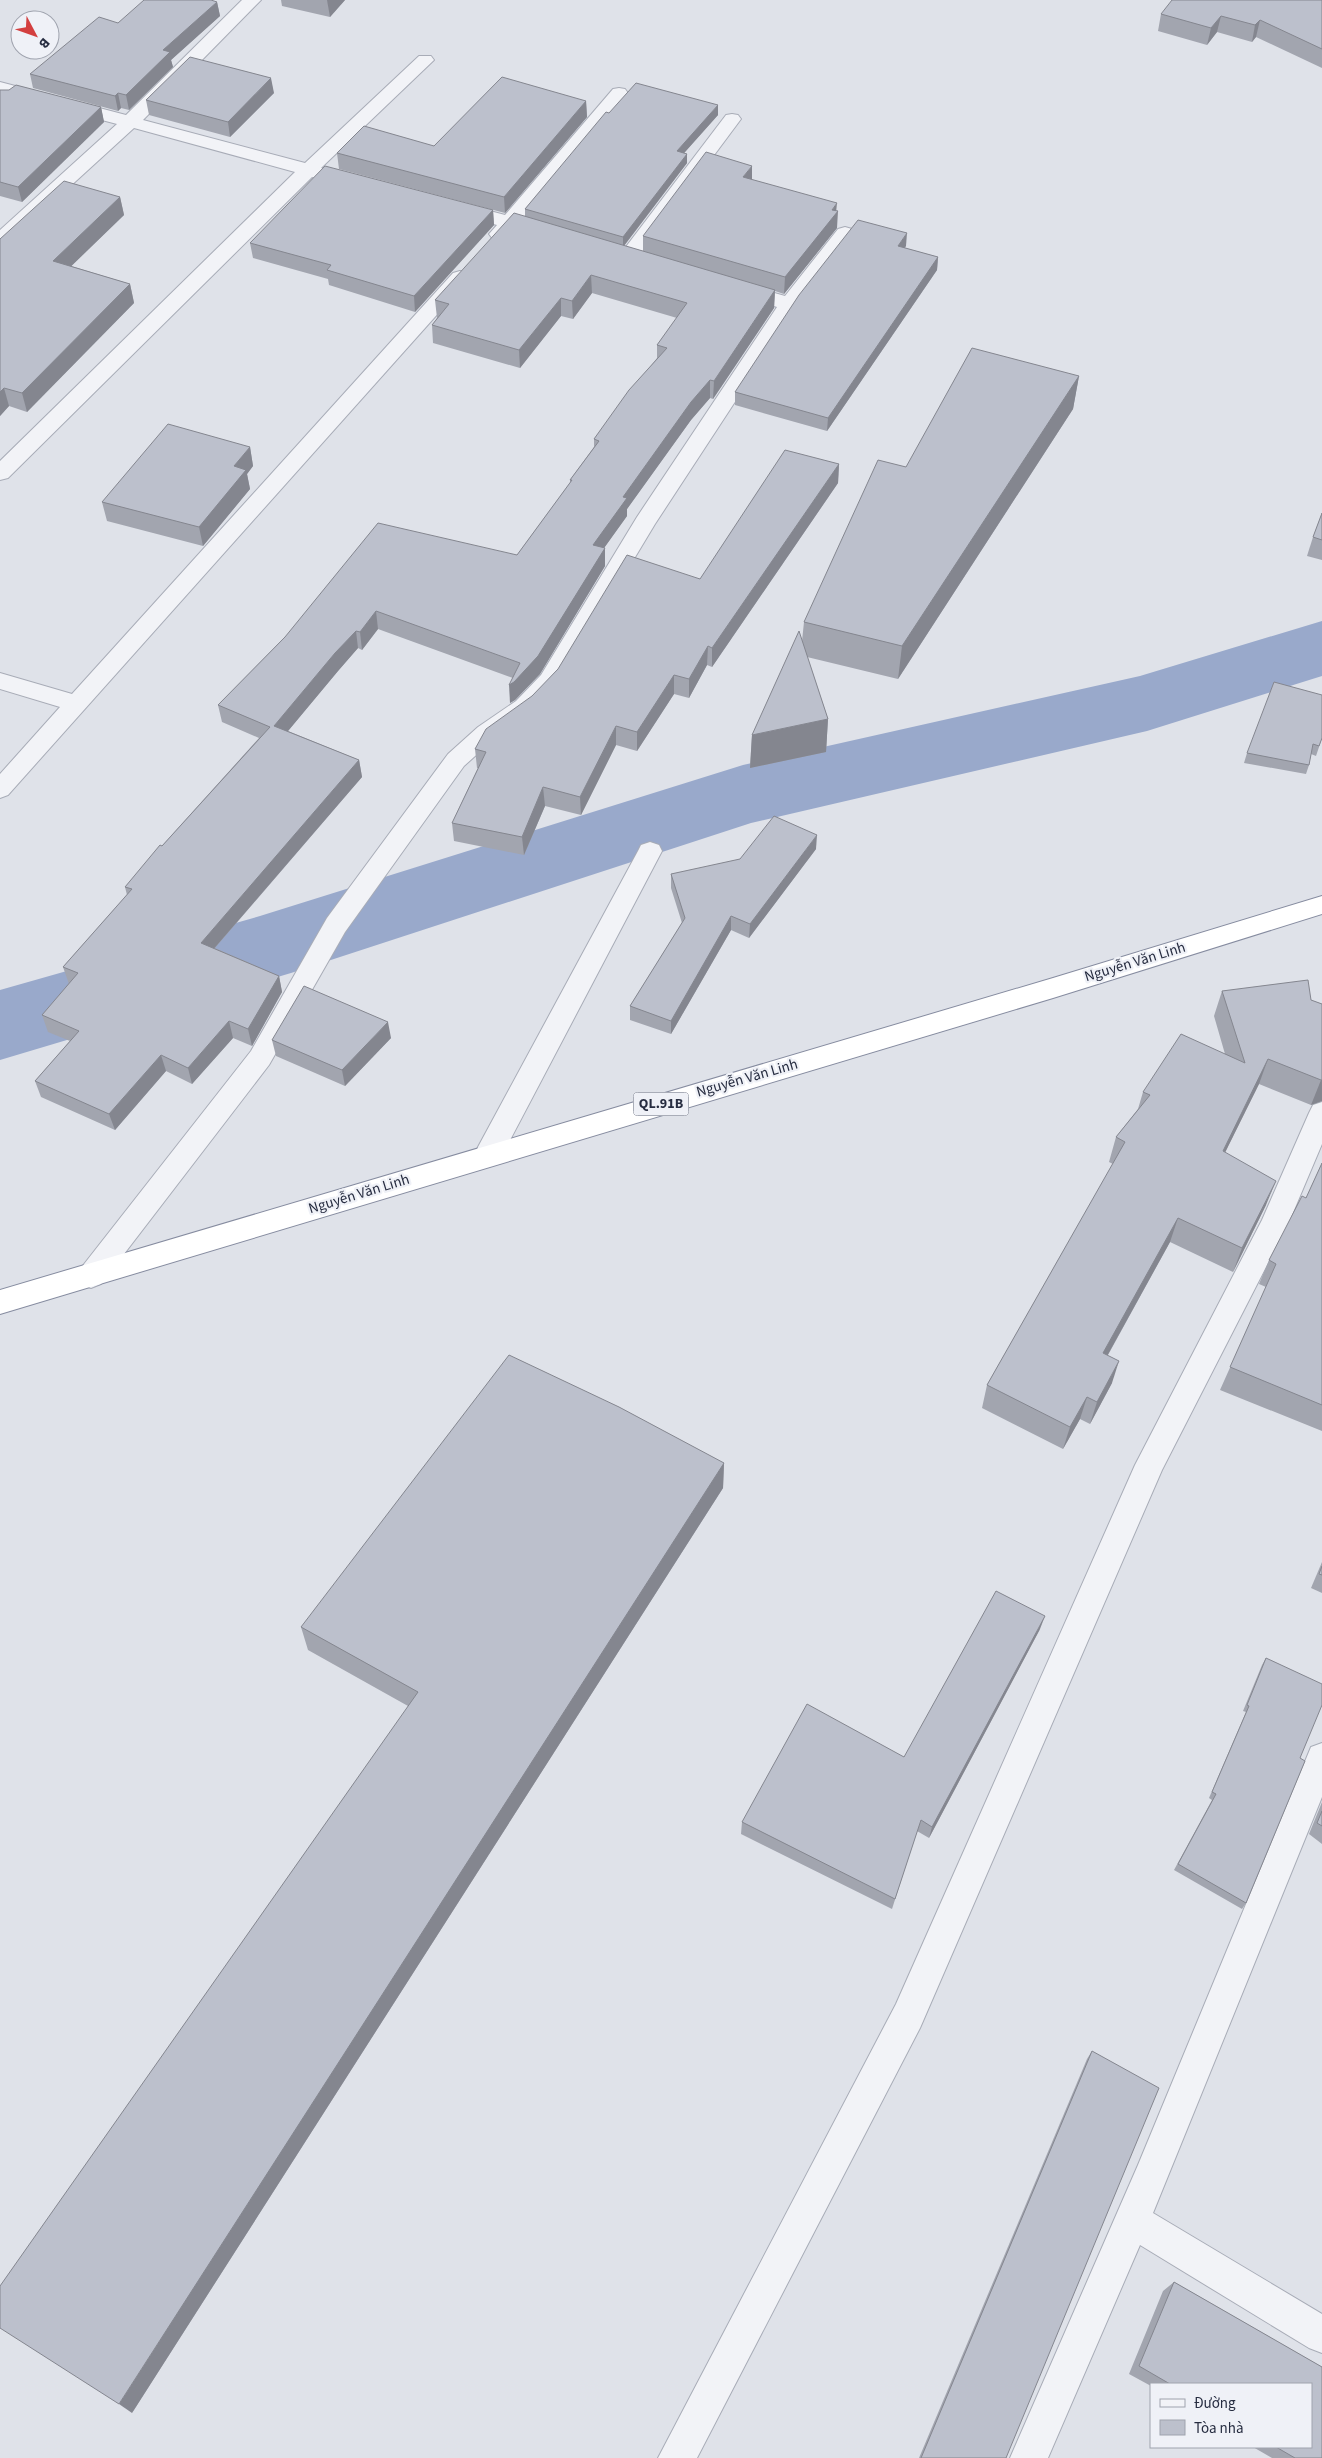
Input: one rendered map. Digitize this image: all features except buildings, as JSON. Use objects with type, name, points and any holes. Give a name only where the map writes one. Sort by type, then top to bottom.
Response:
[{"type":"highway","name":"Nguyễn Văn Linh","points":[[0,1302],[1043,991],[1322,905]]},
{"type":"street","points":[[0,240],[131,122],[252,0]]},
{"type":"street","points":[[0,473],[308,170],[425,60]]},
{"type":"street","points":[[0,105],[8,89],[31,78]]},
{"type":"street","points":[[8,89],[375,187]]},
{"type":"street","points":[[0,789],[510,222],[619,93]]},
{"type":"street","points":[[629,256],[732,119]]},
{"type":"street","points":[[442,204],[565,238]]},
{"type":"street","points":[[91,1276],[260,1058],[336,925],[456,760],[486,733],[524,707],[549,681],[645,522],[790,304],[845,233]]},
{"type":"street","points":[[723,284],[790,304]]},
{"type":"street","points":[[0,681],[78,704]]},
{"type":"street","points":[[488,1155],[650,851]]},
{"type":"street","points":[[677,2458],[908,2016],[1150,1465],[1275,1222],[1322,1113]]},
{"type":"street","points":[[1029,2458],[1133,2221],[1322,1758]]},
{"type":"street","points":[[1133,2221],[1322,2336]]},
{"type":"waterway","points":[[0,1025],[260,949],[743,795],[1147,703],[1322,648]]}]
